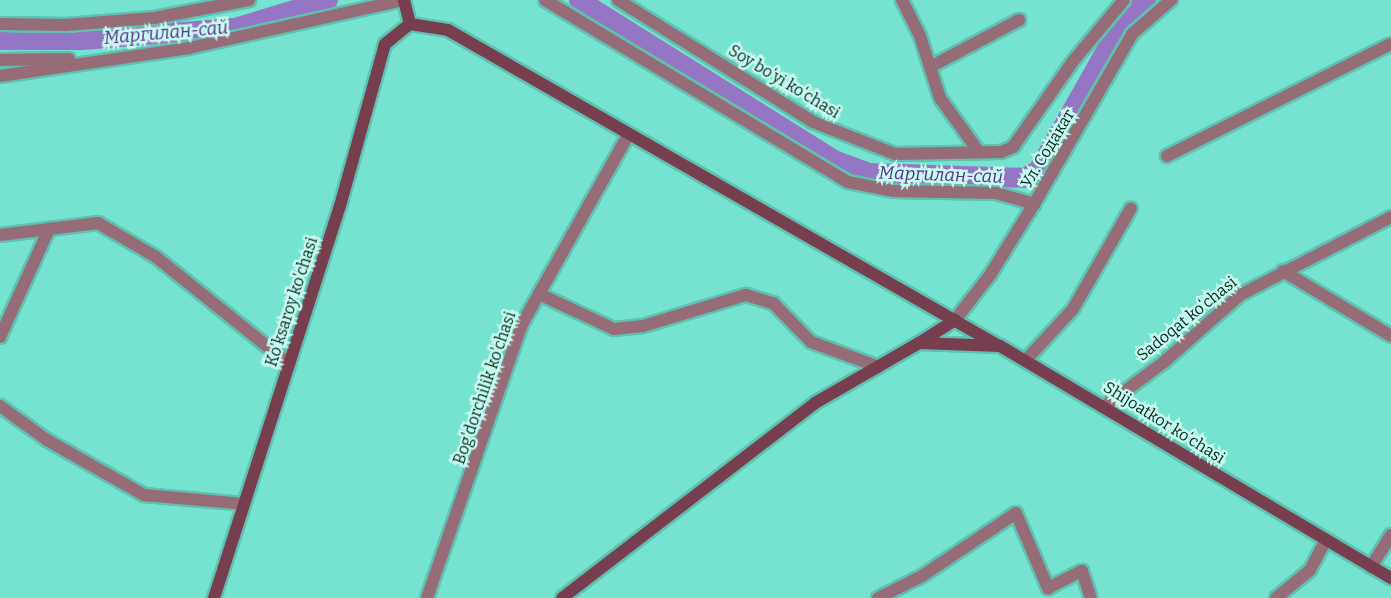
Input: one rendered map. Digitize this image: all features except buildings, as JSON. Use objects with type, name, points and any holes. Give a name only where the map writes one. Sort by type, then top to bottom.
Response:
[{"type":"street","points":[[0,24],[66,25],[154,18],[249,0]]},
{"type":"street","points":[[0,76],[189,48],[403,0],[410,24],[448,30],[1000,346]]},
{"type":"street","points":[[544,0],[848,182],[894,191],[996,193],[1034,204]]},
{"type":"street","name":"Soy boʻyi koʻchasi","points":[[618,0],[813,122],[895,154],[1001,152],[1012,147],[1074,60],[1124,0]]},
{"type":"street","points":[[902,0],[930,67],[940,98],[979,152]]},
{"type":"street","name":"Ул. Содакат","points":[[955,320],[990,275],[1034,204],[1132,34],[1171,0]]},
{"type":"street","points":[[930,67],[1019,20]]},
{"type":"street","name":"Ko'ksaroy ko'chasi","points":[[214,598],[340,206],[385,44],[410,24]]},
{"type":"street","points":[[1167,156],[1391,44]]},
{"type":"street","points":[[0,60],[118,58]]},
{"type":"street","name":"Bog'dorchilik ko'chasi","points":[[427,598],[521,326],[628,135]]},
{"type":"street","points":[[1026,360],[1072,309],[1131,208]]},
{"type":"street","name":"Sadoqat koʻchasi","points":[[1105,406],[1164,362],[1240,295],[1391,217]]},
{"type":"street","points":[[0,235],[98,223],[156,257],[289,364]]},
{"type":"street","points":[[0,338],[49,229]]},
{"type":"street","points":[[1283,271],[1391,336]]},
{"type":"street","points":[[539,294],[614,329],[643,326],[746,295],[773,303],[811,342],[879,367]]},
{"type":"street","points":[[562,598],[815,404],[955,320]]},
{"type":"street","name":"Shijoatkor koʻchasi","points":[[914,346],[1000,346],[1105,406],[1325,542],[1391,578]]},
{"type":"street","points":[[0,406],[47,440],[144,495],[244,504]]},
{"type":"street","points":[[878,598],[922,576],[1016,513],[1048,588],[1082,571],[1091,598]]},
{"type":"street","points":[[1371,567],[1391,535]]},
{"type":"street","points":[[1276,598],[1310,570],[1325,542]]},
{"type":"waterway","name":"Маргилан-сай","points":[[0,40],[82,40],[235,28],[328,0]]},
{"type":"waterway","name":"Маргилан-сай","points":[[579,0],[836,161],[869,173],[1024,178],[1038,171],[1115,35],[1146,0]]}]
